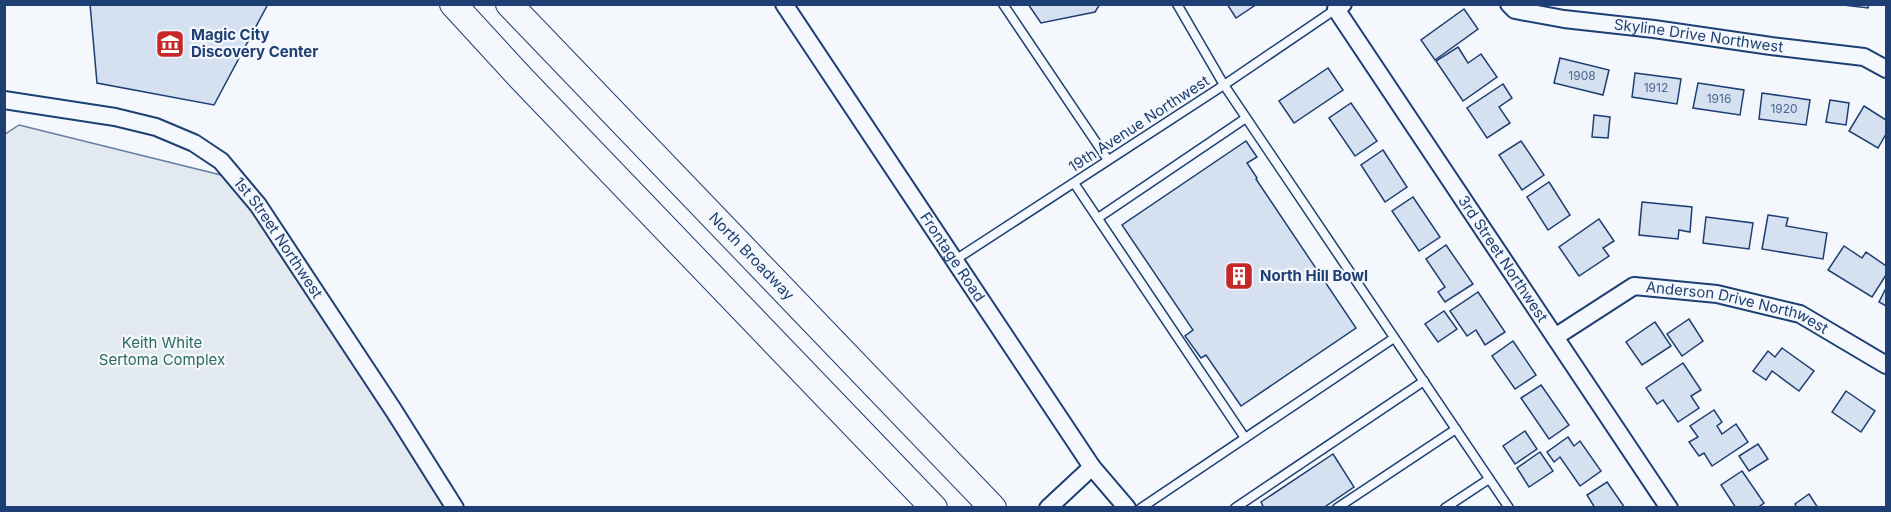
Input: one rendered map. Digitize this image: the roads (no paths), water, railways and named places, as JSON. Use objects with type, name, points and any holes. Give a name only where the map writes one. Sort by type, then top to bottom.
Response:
[{"type":"main road","points":[[453,4],[521,78],[934,507]]},
{"type":"main road","name":"North Broadway","points":[[510,4],[993,507]]},
{"type":"street","name":"Frontage Road","points":[[784,4],[1092,467],[1127,507]]},
{"type":"street","name":"Skyline Drive Northwest","points":[[1509,4],[1515,10],[1564,19],[1864,57],[1887,69]]},
{"type":"street","name":"3rd Street Northwest","points":[[1337,6],[1669,507]]},
{"type":"street","name":"1st Street Northwest","points":[[4,99],[115,117],[156,127],[194,143],[221,161],[258,206],[455,507]]},
{"type":"street","name":"Anderson Drive Northwest","points":[[1555,337],[1634,286],[1717,294],[1800,314],[1887,365]]},
{"type":"street","points":[[1048,507],[1092,467]]},
{"type":"lane","points":[[1003,4],[1108,160]]},
{"type":"lane","points":[[1177,4],[1224,85],[1509,507]]},
{"type":"lane","name":"19th Avenue Northwest","points":[[955,260],[1224,85],[1337,6]]},
{"type":"lane","points":[[1098,218],[1246,118]]},
{"type":"lane","points":[[1074,183],[1245,438]]},
{"type":"lane","points":[[1141,507],[1394,338]]},
{"type":"lane","points":[[1235,507],[1424,381]]},
{"type":"lane","points":[[1337,507],[1455,429]]},
{"type":"lane","points":[[1445,507],[1489,478]]},
{"type":"place","name":"Magic City Discovery Center","points":[[170,44]]},
{"type":"place","name":"North Hill Bowl","points":[[1239,276]]},
{"type":"park label","name":"Keith White Sertoma Complex","points":[[162,352]]}]
